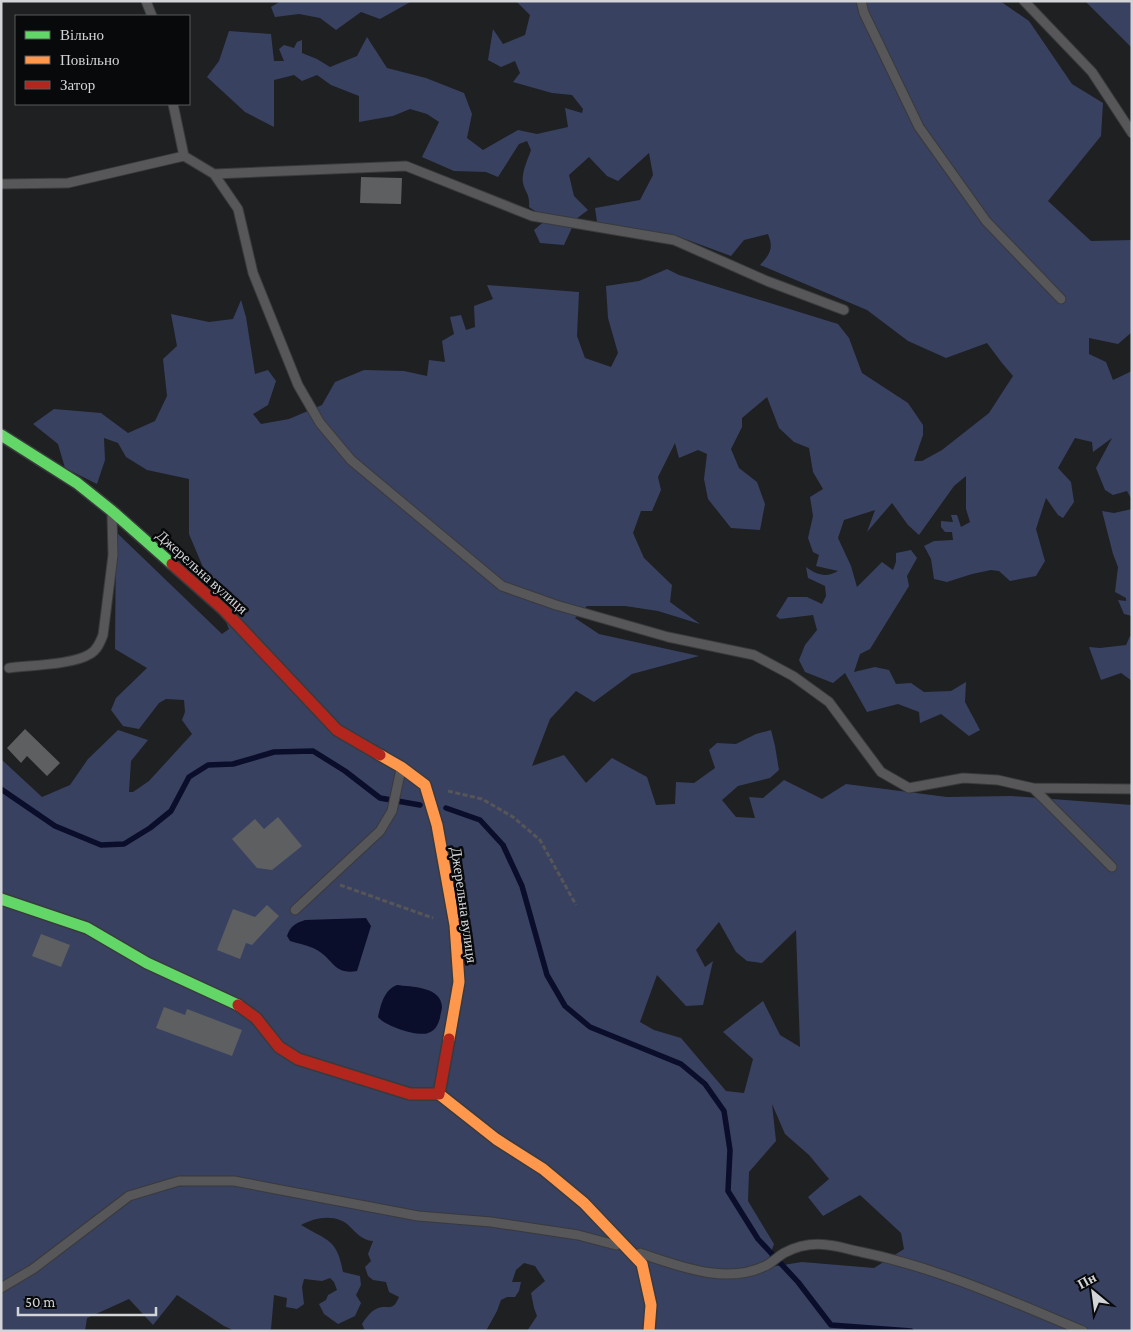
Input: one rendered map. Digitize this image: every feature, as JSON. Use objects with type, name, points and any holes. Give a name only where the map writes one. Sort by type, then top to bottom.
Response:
[{"type":"street","name":"Джерельна вулиця","points":[[1,435],[77,483],[112,511],[223,609],[337,730],[401,767],[425,785],[437,825],[455,925],[459,982],[439,1094]]},
{"type":"street","points":[[1,899],[87,928],[147,963],[233,1002],[256,1018],[280,1047],[298,1059],[410,1094],[439,1094],[496,1139],[544,1169],[584,1203],[642,1264],[650,1306],[649,1331]]},
{"type":"lane","points":[[146,1],[152,15]]},
{"type":"lane","points":[[861,1],[864,13],[919,127],[986,221],[1061,299]]},
{"type":"lane","points":[[1024,1],[1092,72],[1132,133]]},
{"type":"lane","points":[[173,105],[184,156]]},
{"type":"lane","points":[[1,184],[68,182],[184,156],[214,174],[238,209],[253,273],[298,386],[320,423],[351,460],[502,586],[556,606],[668,637],[754,655],[793,676],[829,702],[881,772],[909,788],[963,778],[998,780],[1033,788],[1132,788]]},
{"type":"lane","points":[[214,174],[406,166],[532,216],[674,240],[767,281],[844,310]]},
{"type":"lane","points":[[9,668],[69,661],[89,654],[98,647],[103,636],[113,555],[112,511]]},
{"type":"lane","points":[[295,910],[380,831],[392,811],[401,767]]},
{"type":"lane","points":[[1033,788],[1112,867]]},
{"type":"lane","points":[[1,1288],[34,1269],[129,1196],[179,1181],[234,1181],[418,1216],[491,1222],[578,1235],[627,1248],[675,1265],[713,1274],[745,1273],[766,1266],[784,1253],[806,1245],[827,1245],[897,1259],[972,1285],[1083,1331]]},
{"type":"path","points":[[425,785],[482,799],[513,817],[540,840],[576,905]]},
{"type":"path","points":[[327,880],[455,925]]},
{"type":"shaded area","points":[[281,1],[412,1],[380,19],[361,12],[336,30],[320,18],[299,14],[275,17],[271,7]]},
{"type":"shaded area","points":[[516,1],[1000,1],[1029,21],[1072,84],[1103,103],[1101,136],[1048,201],[1091,241],[1132,240],[1132,332],[1118,344],[1089,338],[1089,354],[1106,362],[1113,380],[1132,371],[1132,500],[1127,491],[1113,495],[1105,490],[1096,468],[1112,438],[1093,452],[1092,442],[1075,438],[1058,468],[1071,482],[1074,502],[1063,518],[1058,515],[1046,498],[1036,529],[1045,561],[1036,576],[1010,581],[999,571],[991,570],[947,582],[934,579],[931,559],[924,546],[934,541],[953,540],[952,532],[945,532],[941,527],[941,521],[953,522],[951,515],[957,515],[961,527],[970,522],[966,509],[966,476],[954,486],[919,535],[908,525],[892,503],[867,532],[875,510],[844,520],[838,538],[851,566],[857,587],[882,562],[893,570],[896,562],[896,553],[911,550],[917,558],[907,576],[909,586],[870,649],[860,654],[854,672],[875,667],[889,670],[896,684],[911,683],[924,692],[951,691],[966,682],[965,702],[980,730],[969,736],[941,714],[920,723],[919,712],[898,704],[867,712],[845,673],[833,683],[805,672],[799,660],[805,645],[817,630],[813,615],[780,619],[776,616],[788,597],[807,597],[822,604],[826,596],[825,586],[808,578],[806,567],[822,575],[838,571],[816,566],[819,555],[813,552],[808,538],[813,516],[810,497],[823,489],[813,472],[809,448],[794,442],[779,428],[767,397],[742,418],[742,427],[731,449],[739,468],[757,482],[765,504],[760,530],[731,528],[708,499],[704,479],[707,454],[698,450],[679,458],[675,443],[658,477],[661,490],[652,511],[641,511],[633,533],[644,558],[672,585],[670,602],[700,624],[658,611],[625,606],[587,606],[575,618],[599,634],[699,656],[632,674],[594,702],[576,691],[550,719],[532,766],[564,755],[586,783],[612,758],[647,777],[656,805],[675,804],[676,782],[694,783],[715,768],[709,750],[717,743],[736,744],[756,734],[771,730],[779,770],[770,778],[738,786],[722,800],[736,817],[755,818],[749,797],[763,798],[784,780],[822,799],[846,784],[947,797],[1011,796],[1132,805],[1132,1331],[527,1331],[537,1316],[531,1293],[545,1281],[535,1266],[524,1263],[516,1270],[512,1282],[521,1282],[519,1291],[515,1297],[507,1297],[501,1300],[486,1331],[365,1331],[362,1324],[370,1313],[380,1307],[392,1307],[399,1297],[389,1292],[386,1282],[373,1280],[368,1276],[365,1267],[371,1261],[368,1254],[373,1241],[363,1238],[340,1220],[325,1218],[315,1219],[301,1225],[330,1242],[338,1253],[343,1272],[360,1276],[361,1285],[356,1295],[361,1303],[355,1316],[338,1324],[324,1314],[319,1304],[326,1300],[328,1295],[337,1290],[330,1278],[322,1281],[304,1279],[302,1287],[304,1304],[297,1309],[286,1307],[287,1298],[274,1295],[271,1329],[269,1331],[235,1331],[224,1326],[177,1295],[153,1325],[129,1299],[87,1318],[85,1331],[1,1331],[1,759],[42,797],[70,785],[88,759],[118,730],[148,740],[131,761],[129,792],[133,792],[149,781],[192,734],[182,720],[185,712],[184,700],[166,699],[159,703],[139,729],[123,726],[111,710],[116,698],[147,668],[115,649],[116,532],[222,634],[229,629],[189,534],[189,479],[147,470],[126,457],[118,443],[104,438],[105,460],[97,484],[65,468],[58,444],[33,424],[54,409],[101,413],[128,433],[155,421],[167,396],[163,359],[177,346],[171,314],[209,322],[233,319],[241,300],[246,317],[255,374],[268,370],[276,381],[268,405],[253,414],[261,424],[289,419],[322,405],[335,382],[364,370],[404,371],[427,376],[429,360],[445,362],[442,341],[454,334],[450,317],[461,315],[466,330],[475,327],[474,306],[493,299],[487,285],[579,292],[577,336],[585,358],[611,367],[618,353],[608,318],[606,286],[639,281],[667,269],[679,275],[838,324],[849,338],[862,373],[908,403],[923,425],[923,435],[914,461],[922,461],[942,450],[989,413],[1013,376],[987,343],[946,358],[908,341],[867,310],[760,265],[771,248],[768,234],[744,240],[731,256],[685,239],[597,222],[595,208],[640,200],[653,175],[649,153],[618,181],[607,176],[589,157],[569,175],[574,196],[588,210],[576,219],[564,245],[540,243],[534,230],[547,219],[529,207],[529,199],[523,179],[525,166],[531,150],[527,141],[519,144],[498,177],[486,172],[454,171],[422,157],[439,122],[427,114],[410,109],[393,116],[359,122],[359,96],[331,85],[317,75],[302,81],[294,75],[274,80],[274,127],[245,112],[207,77],[219,61],[229,31],[271,34],[274,61],[284,61],[279,49],[284,45],[294,48],[297,42],[302,40],[302,53],[330,67],[357,56],[367,37],[387,68],[426,78],[464,93],[472,114],[467,138],[483,150],[518,130],[537,134],[568,127],[565,108],[582,113],[583,109],[572,95],[552,93],[513,82],[520,73],[515,61],[501,67],[488,60],[493,29],[503,44],[525,35],[530,15]],"holes":[[[719,922],[736,952],[747,961],[762,963],[796,930],[800,1047],[780,1035],[763,1001],[723,1032],[753,1059],[744,1093],[726,1091],[681,1038],[654,1030],[640,1022],[657,975],[686,1006],[703,1005],[713,961],[705,967],[696,950]],[[772,1104],[785,1134],[809,1155],[829,1179],[808,1197],[823,1216],[860,1195],[901,1233],[904,1249],[874,1268],[802,1262],[712,1276],[766,1266],[774,1244],[748,1201],[749,1172],[776,1141]]]},
{"type":"shaded area","points":[[1085,1],[1132,1],[1132,48]]},
{"type":"shaded area","points":[[1132,509],[1132,616],[1124,614],[1118,600],[1126,601],[1126,598],[1115,592],[1118,567],[1102,511],[1114,513]]},
{"type":"shaded area","points":[[1130,636],[1132,637],[1132,681],[1121,673],[1101,680],[1089,647],[1100,648],[1126,645]]},
{"type":"shaded area","points":[[366,918],[371,926],[357,971],[349,972],[339,969],[317,950],[290,941],[287,936],[294,925],[305,920]]},
{"type":"shaded area","points":[[397,985],[417,987],[437,995],[442,1008],[440,1018],[433,1031],[423,1034],[409,1032],[387,1024],[378,1017],[386,994]]},
{"type":"building","points":[[361,177],[402,178],[401,204],[360,203]]},
{"type":"building","points":[[25,729],[60,763],[47,776],[27,756],[21,763],[7,748]]},
{"type":"building","points":[[278,817],[302,846],[272,870],[257,868],[232,839],[255,819],[264,829]]},
{"type":"building","points":[[267,905],[279,916],[252,945],[246,943],[240,959],[217,950],[233,909],[255,917]]},
{"type":"building","points":[[41,934],[70,945],[61,967],[32,956]]},
{"type":"building","points":[[164,1007],[185,1015],[187,1009],[242,1030],[232,1056],[156,1028]]},
{"type":"waterway","points":[[1,789],[55,826],[101,845],[124,844],[150,828],[171,811],[189,777],[208,765],[233,764],[274,752],[313,751],[345,771],[380,798],[420,805]]},
{"type":"waterway","points":[[446,808],[480,820],[503,845],[522,886],[547,975],[565,1006],[590,1027],[681,1064],[705,1084],[724,1111],[730,1150],[728,1191],[758,1239],[798,1282],[831,1325],[911,1331]]},
{"type":"traffic: fast","points":[[1,435],[77,483],[172,564]]},
{"type":"traffic: fast","points":[[1,899],[87,928],[147,963],[238,1005]]},
{"type":"traffic: slow","points":[[380,755],[401,767],[425,785],[437,825],[455,925],[459,982],[449,1039]]},
{"type":"traffic: slow","points":[[439,1094],[496,1139],[543,1169],[584,1203],[642,1264],[651,1305],[649,1331]]},
{"type":"traffic: jam","points":[[172,564],[223,609],[337,730],[380,755]]},
{"type":"traffic: jam","points":[[238,1005],[256,1018],[279,1047],[298,1059],[410,1094],[439,1094],[449,1039]]}]
